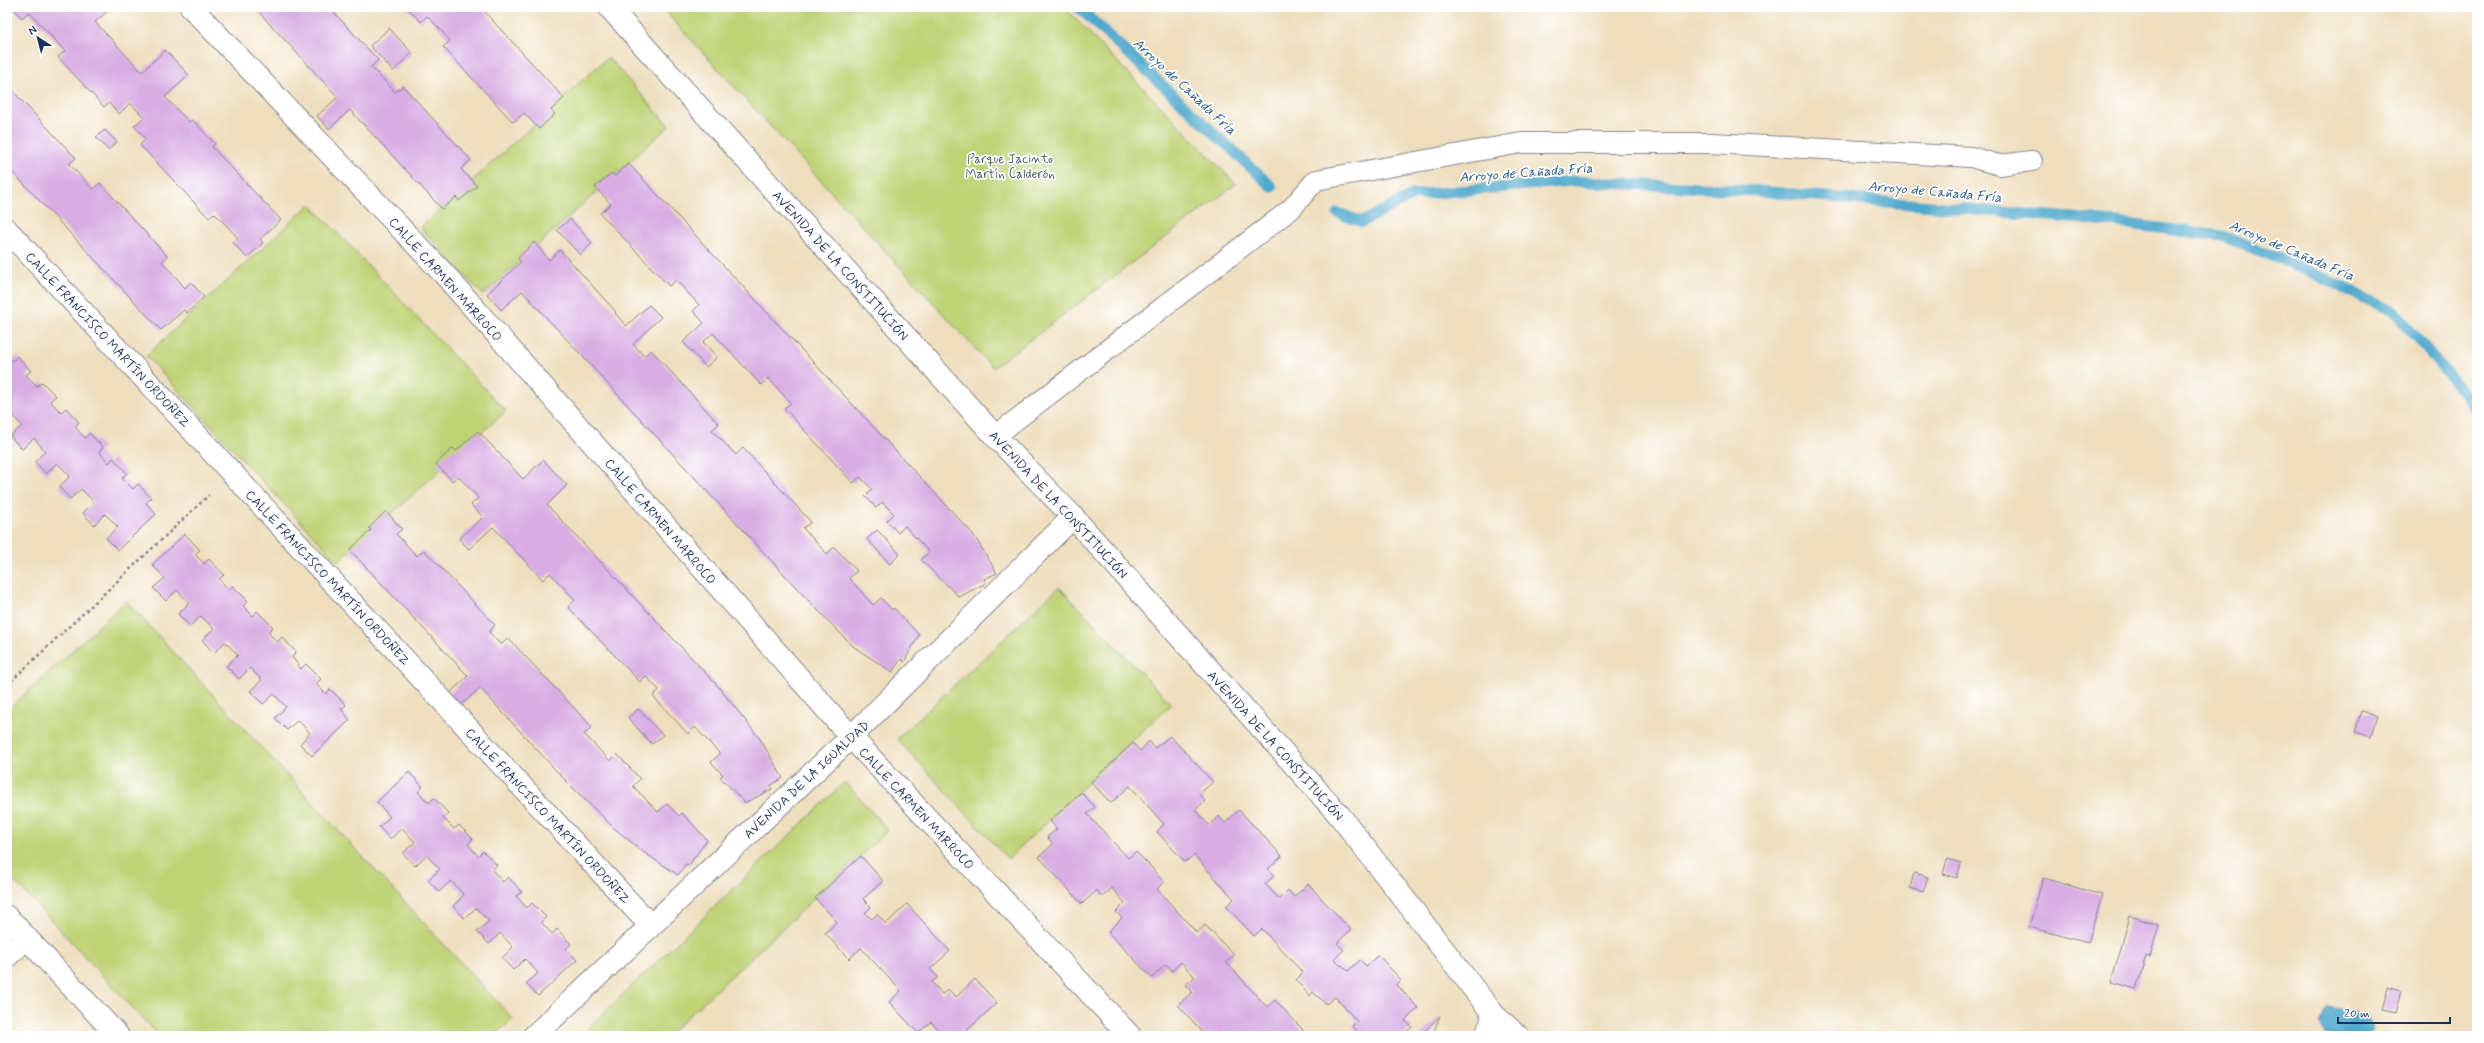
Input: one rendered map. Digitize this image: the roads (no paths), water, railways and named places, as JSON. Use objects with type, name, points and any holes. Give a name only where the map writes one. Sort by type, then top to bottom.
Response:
[{"type":"street","name":"CALLE CARMEN MARROCO","points":[[191,7],[444,274],[851,737],[1130,1036]]},
{"type":"street","name":"AVENIDA DE LA CONSTITUCIÓN","points":[[609,7],[995,436],[1073,517],[1340,816],[1494,1015],[1518,1036]]},
{"type":"street","name":"CALLE FRANCISCO MARTÍN ORDOÑEZ","points":[[7,230],[650,924]]},
{"type":"street","name":"AVENIDA DE LA IGUALDAD","points":[[534,1036],[650,924],[851,737],[1073,517]]},
{"type":"street","points":[[7,917],[118,1036]]},
{"type":"street","points":[[7,956],[26,939]]},
{"type":"street","points":[[1486,1036],[1494,1015]]},
{"type":"lane","points":[[995,436],[1291,209],[1316,180],[1521,143],[1711,143],[1971,157],[1999,166],[2032,161]]},
{"type":"water","points":[[2328,1008],[2368,1015],[2372,1030],[2367,1036],[2342,1036],[2324,1033],[2320,1023]]},
{"type":"waterway","name":"Arroyo de Cañada Fría","points":[[1078,7],[1272,187]]},
{"type":"waterway","name":"Arroyo de Cañada Fría","points":[[1338,213],[1362,222],[1413,195],[1573,181],[1758,191],[2095,220],[2222,236],[2300,267],[2396,313],[2477,409]]},
{"type":"park label","name":"Parque Jacinto Martín Calderón","points":[[1010,166]]}]
